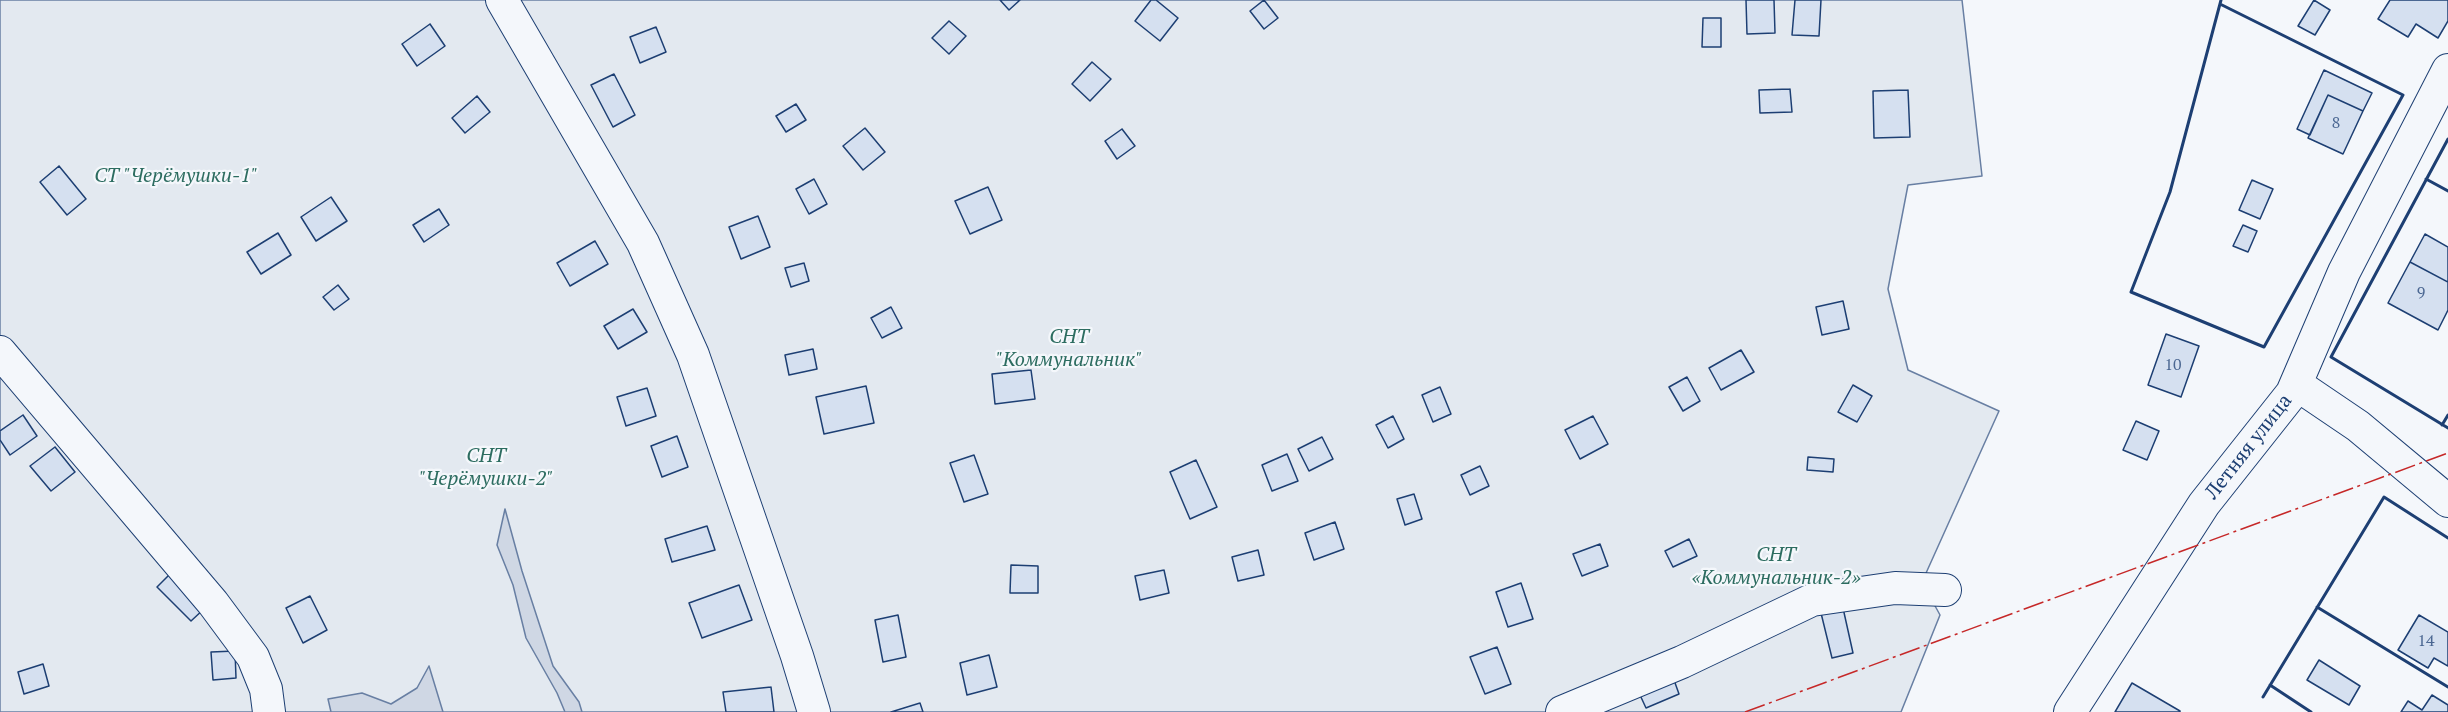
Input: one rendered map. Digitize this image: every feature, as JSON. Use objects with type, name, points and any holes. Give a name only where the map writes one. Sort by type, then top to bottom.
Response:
[{"type":"street","points":[[502,0],[644,243],[688,345],[797,656],[814,712]]},
{"type":"street","name":"Летняя улица","points":[[2070,712],[2204,504],[2292,393],[2344,272],[2448,70]]},
{"type":"street","points":[[0,352],[213,603],[253,657],[266,689],[269,712]]},
{"type":"street","points":[[2296,384],[2358,426],[2448,501]]},
{"type":"street","points":[[1562,712],[1682,662],[1812,600],[1895,588],[1945,591]]},
{"type":"green space","points":[[0,0],[1962,0],[1982,176],[1908,185],[1888,289],[1908,370],[1999,411],[1922,582],[1940,615],[1901,712],[0,712]]},
{"type":"shaded area","points":[[505,509],[522,571],[553,666],[579,702],[582,712],[565,712],[526,638],[513,585],[497,545]]},
{"type":"shaded area","points":[[429,666],[443,712],[331,712],[328,699],[362,693],[391,704],[417,688]]},
{"type":"building","points":[[1000,0],[1020,0],[1009,10]]},
{"type":"building","points":[[1151,0],[1156,0],[1178,18],[1160,41],[1135,21]]},
{"type":"building","points":[[1264,0],[1278,18],[1264,29],[1250,11]]},
{"type":"building","points":[[1746,0],[1774,0],[1775,33],[1747,34]]},
{"type":"building","points":[[1795,0],[1821,0],[1819,36],[1792,35]]},
{"type":"building","points":[[2314,0],[2330,10],[2315,35],[2298,26]]},
{"type":"building","points":[[2390,0],[2448,0],[2448,21],[2438,38],[2416,24],[2408,37],[2378,19]]},
{"type":"building","points":[[1703,18],[1721,18],[1721,47],[1702,47]]},
{"type":"building","points":[[949,21],[966,36],[949,54],[932,38]]},
{"type":"building","points":[[430,24],[445,46],[417,66],[402,44]]},
{"type":"building","points":[[656,27],[666,52],[640,63],[630,37]]},
{"type":"building","points":[[1092,62],[1111,79],[1090,101],[1072,84]]},
{"type":"building","points":[[2324,70],[2372,93],[2363,111],[2328,95],[2310,135],[2297,129]]},
{"type":"building","points":[[614,74],[635,115],[613,127],[591,85]]},
{"type":"building","points":[[1790,89],[1792,112],[1760,113],[1759,90]]},
{"type":"building","points":[[1908,90],[1910,137],[1874,138],[1873,91]]},
{"type":"building","points":[[2328,95],[2363,111],[2343,154],[2308,138]]},
{"type":"building","points":[[477,96],[490,112],[465,133],[452,118]]},
{"type":"building","points":[[796,104],[806,120],[786,132],[776,116]]},
{"type":"building","points":[[865,128],[885,152],[863,170],[843,146]]},
{"type":"building","points":[[1122,129],[1135,146],[1117,159],[1105,141]]},
{"type":"building","points":[[59,166],[86,199],[67,215],[40,182]]},
{"type":"building","points":[[814,179],[827,204],[809,214],[796,189]]},
{"type":"building","points":[[2252,180],[2273,189],[2260,219],[2239,210]]},
{"type":"building","points":[[988,187],[1002,220],[970,234],[955,201]]},
{"type":"building","points":[[331,197],[347,221],[316,241],[301,217]]},
{"type":"building","points":[[439,209],[449,225],[424,242],[413,225]]},
{"type":"building","points":[[758,216],[770,247],[741,259],[729,227]]},
{"type":"building","points":[[2243,225],[2257,231],[2248,252],[2233,246]]},
{"type":"building","points":[[278,233],[291,255],[261,274],[247,252]]},
{"type":"building","points":[[2425,234],[2448,247],[2448,282],[2410,262]]},
{"type":"building","points":[[595,241],[608,264],[570,286],[557,263]]},
{"type":"building","points":[[2410,262],[2448,282],[2448,310],[2438,330],[2388,303]]},
{"type":"building","points":[[804,263],[809,281],[791,287],[785,268]]},
{"type":"building","points":[[338,285],[349,299],[334,310],[323,297]]},
{"type":"building","points":[[1843,301],[1849,329],[1822,335],[1816,307]]},
{"type":"building","points":[[891,307],[902,328],[882,338],[871,318]]},
{"type":"building","points":[[633,309],[647,332],[618,349],[604,326]]},
{"type":"building","points":[[2166,334],[2199,346],[2181,397],[2148,385]]},
{"type":"building","points":[[813,349],[817,369],[789,375],[785,355]]},
{"type":"building","points":[[1741,350],[1754,372],[1721,390],[1709,368]]},
{"type":"building","points":[[1031,370],[1035,399],[995,404],[992,374]]},
{"type":"building","points":[[1687,377],[1700,401],[1683,411],[1669,387]]},
{"type":"building","points":[[1853,385],[1872,396],[1857,422],[1838,412]]},
{"type":"building","points":[[866,386],[874,423],[824,434],[816,397]]},
{"type":"building","points":[[1440,387],[1451,414],[1433,422],[1422,395]]},
{"type":"building","points":[[647,388],[656,416],[626,426],[617,397]]},
{"type":"building","points":[[23,415],[37,436],[10,455],[0,440],[0,431]]},
{"type":"building","points":[[1393,416],[1404,439],[1388,448],[1376,425]]},
{"type":"building","points":[[1593,416],[1608,444],[1580,459],[1565,430]]},
{"type":"building","points":[[2136,421],[2159,431],[2147,460],[2123,450]]},
{"type":"building","points":[[677,436],[688,467],[662,477],[651,446]]},
{"type":"building","points":[[1322,437],[1333,459],[1309,471],[1298,449]]},
{"type":"building","points":[[55,447],[75,472],[51,491],[30,466]]},
{"type":"building","points":[[1287,454],[1298,481],[1272,491],[1262,465]]},
{"type":"building","points":[[974,455],[988,494],[964,502],[950,463]]},
{"type":"building","points":[[1808,457],[1834,459],[1833,472],[1807,470]]},
{"type":"building","points":[[1196,460],[1217,507],[1190,519],[1170,472]]},
{"type":"building","points":[[1480,466],[1489,486],[1470,495],[1461,475]]},
{"type":"building","points":[[1414,494],[1422,519],[1405,525],[1397,499]]},
{"type":"building","points":[[1335,522],[1344,549],[1314,560],[1305,533]]},
{"type":"building","points":[[707,526],[715,550],[672,562],[665,539]]},
{"type":"building","points":[[1689,539],[1697,556],[1673,567],[1665,551]]},
{"type":"building","points":[[1600,544],[1608,566],[1582,576],[1573,554]]},
{"type":"building","points":[[1258,550],[1264,575],[1238,581],[1232,557]]},
{"type":"building","points":[[1011,565],[1038,566],[1038,593],[1010,593]]},
{"type":"building","points":[[1164,570],[1169,593],[1140,600],[1135,576]]},
{"type":"building","points":[[171,573],[205,608],[191,621],[157,587]]},
{"type":"building","points":[[1521,583],[1533,619],[1508,627],[1496,592]]},
{"type":"building","points":[[739,585],[752,620],[702,638],[689,603]]},
{"type":"building","points":[[310,596],[327,630],[303,643],[286,608]]},
{"type":"building","points":[[1843,608],[1853,653],[1832,658],[1821,613]]},
{"type":"building","points":[[898,615],[906,657],[883,662],[875,620]]},
{"type":"building","points":[[2419,615],[2448,632],[2448,666],[2434,658],[2428,668],[2398,650]]},
{"type":"building","points":[[1497,647],[1511,684],[1485,694],[1470,657]]},
{"type":"building","points":[[235,651],[236,678],[213,680],[211,652]]},
{"type":"building","points":[[989,655],[997,687],[967,695],[960,663]]},
{"type":"building","points":[[2319,660],[2360,686],[2349,705],[2307,680]]},
{"type":"building","points":[[43,664],[49,686],[24,694],[18,672]]},
{"type":"building","points":[[1674,680],[1679,694],[1646,708],[1640,695]]},
{"type":"building","points":[[2132,683],[2180,711],[2180,712],[2115,712]]},
{"type":"building","points":[[771,687],[774,712],[726,712],[723,692]]},
{"type":"building","points":[[2432,695],[2448,705],[2448,712],[2401,712],[2408,701],[2422,710]]},
{"type":"building","points":[[920,703],[923,712],[891,712]]},
{"type":"wall","points":[[2220,4],[2403,95],[2264,347],[2131,292],[2170,192],[2221,0]]},
{"type":"wall","points":[[2448,139],[2331,357],[2448,428]]},
{"type":"wall","points":[[2426,179],[2448,191]]},
{"type":"wall","points":[[2442,425],[2448,415]]},
{"type":"wall","points":[[2263,697],[2384,497],[2448,538]]},
{"type":"wall","points":[[2317,607],[2448,687]]},
{"type":"wall","points":[[2270,685],[2311,712]]},
{"type":"power","points":[[1745,712],[2448,453]]},
{"type":"park label","name":"СТ \"Черёмушки-1\"","points":[[176,176]]},
{"type":"park label","name":"СНТ \"Коммунальник\"","points":[[1069,348]]},
{"type":"park label","name":"СНТ \"Черёмушки-2\"","points":[[486,468]]},
{"type":"park label","name":"СНТ «Коммунальник-2»","points":[[1776,566]]}]
